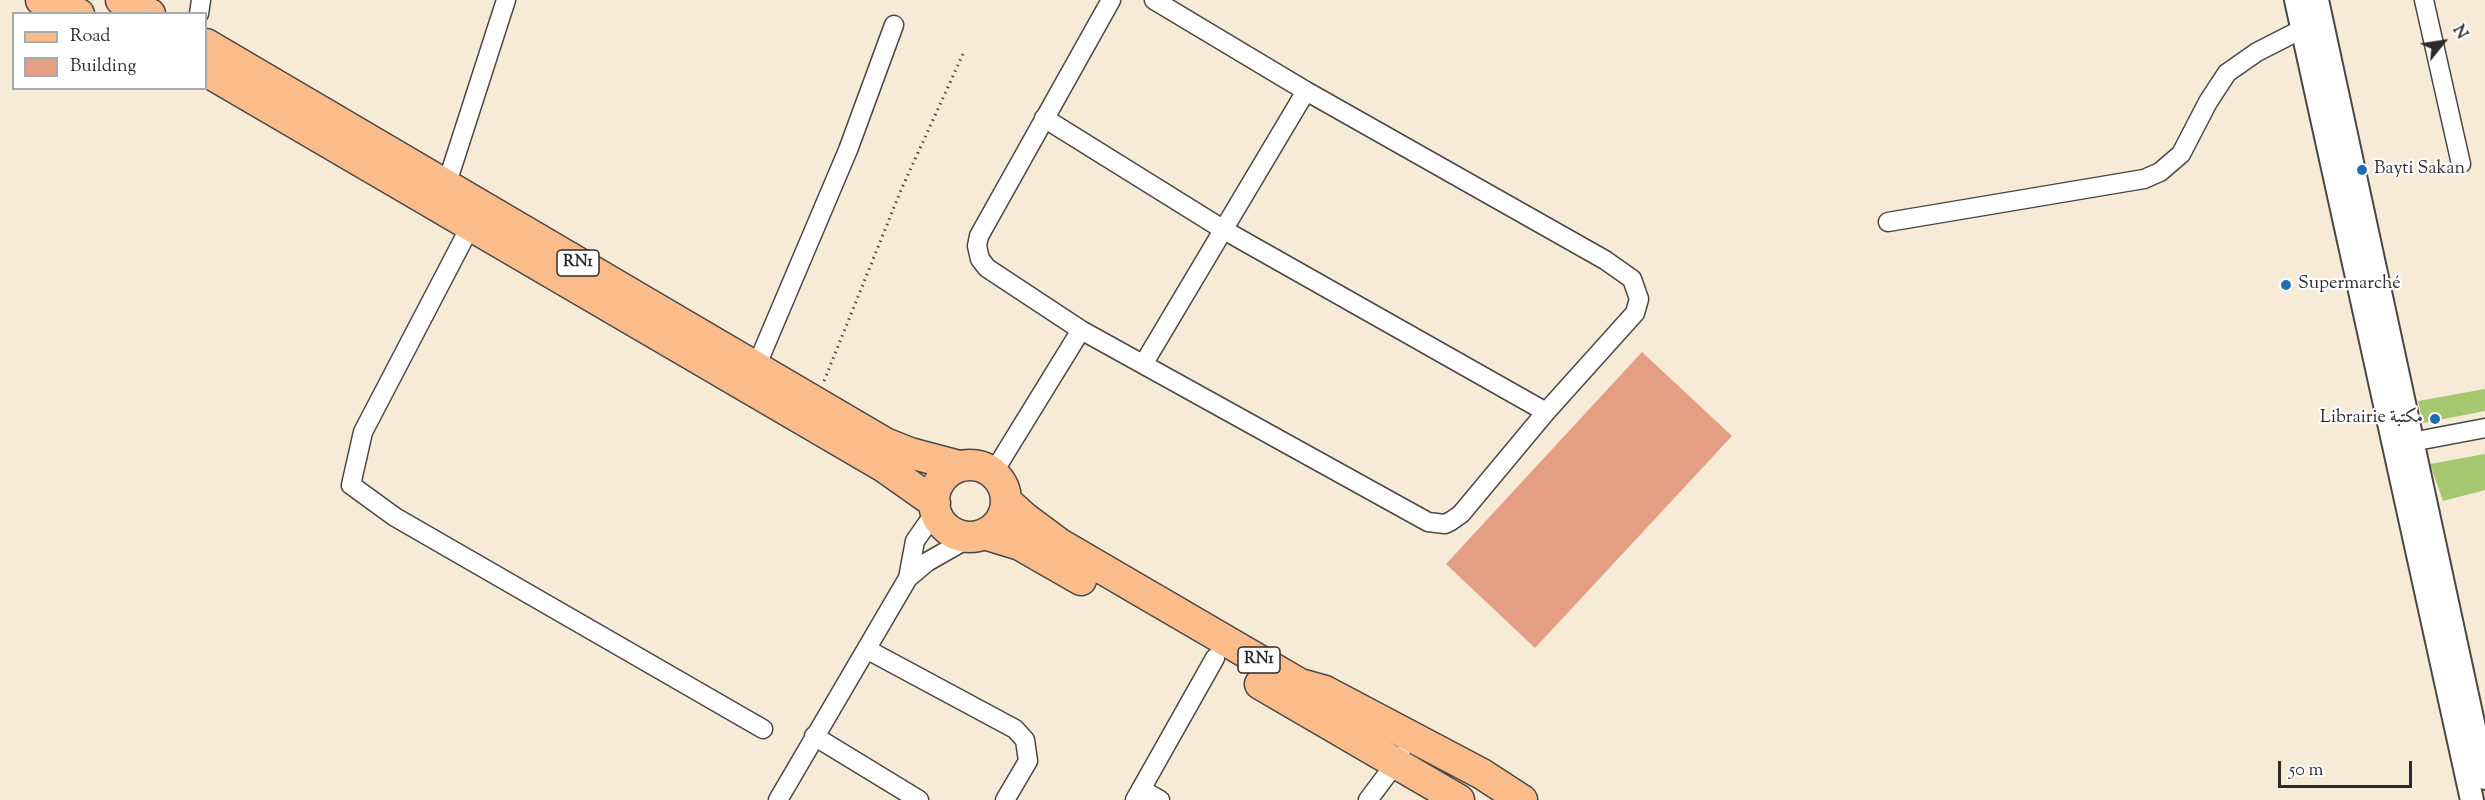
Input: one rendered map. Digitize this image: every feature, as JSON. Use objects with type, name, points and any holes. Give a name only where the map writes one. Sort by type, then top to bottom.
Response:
[{"type":"main road","points":[[41,0],[74,12]]},
{"type":"main road","points":[[121,0],[146,12]]},
{"type":"main road","name":"RN1","points":[[207,45],[885,443],[959,466],[977,465],[993,473],[1003,485],[1006,501],[1060,544],[1303,686],[1320,688],[1482,774],[1522,800]]},
{"type":"main road","name":"RN1","points":[[207,72],[884,467],[935,507],[949,529],[1020,545],[1459,800]]},
{"type":"main road","points":[[935,507],[940,481],[959,466]]},
{"type":"main road","points":[[977,535],[1002,517],[1006,501]]},
{"type":"street","points":[[446,186],[506,0]]},
{"type":"street","points":[[1112,0],[979,236],[977,253],[987,268],[1081,330],[1428,522],[1445,524],[1461,514],[1546,412],[1635,313],[1639,300],[1632,279],[1605,260],[1306,91],[1154,0]]},
{"type":"street","points":[[2296,0],[2314,16],[2404,444],[2472,800]]},
{"type":"street","points":[[2424,0],[2461,164]]},
{"type":"street","points":[[1888,222],[2152,176],[2181,154],[2208,102],[2227,73],[2314,16]]},
{"type":"street","points":[[756,366],[775,328],[848,150],[894,25]]},
{"type":"street","points":[[1144,363],[1306,91]]},
{"type":"street","points":[[1044,118],[1224,230],[1546,412]]},
{"type":"street","points":[[471,225],[363,432],[351,485],[395,517],[764,729]]},
{"type":"street","points":[[993,473],[1081,330]]},
{"type":"street","points":[[2404,444],[2485,428]]},
{"type":"street","points":[[2404,444],[2485,778]]},
{"type":"street","points":[[778,800],[814,736],[868,650],[908,578],[915,541],[935,507]]},
{"type":"street","points":[[908,578],[941,553],[977,535]]},
{"type":"street","points":[[868,650],[1015,729],[1024,740],[1028,761],[1005,800]]},
{"type":"street","points":[[1161,800],[1138,795],[1215,658]]},
{"type":"street","points":[[814,736],[919,800]]},
{"type":"street","points":[[1368,800],[1413,738]]},
{"type":"path","points":[[815,402],[901,190],[963,54]]},
{"type":"green space","points":[[2485,389],[2485,411],[2423,423],[2418,401]]},
{"type":"green space","points":[[2485,454],[2485,490],[2443,501],[2430,464]]},
{"type":"building","points":[[1642,352],[1732,436],[1535,648],[1446,564]]},
{"type":"place","name":"Bayti Sakan","points":[[2362,170]]},
{"type":"place","name":"Supermarché","points":[[2286,285]]},
{"type":"place","name":"Librairie مكتبة","points":[[2435,419]]}]
